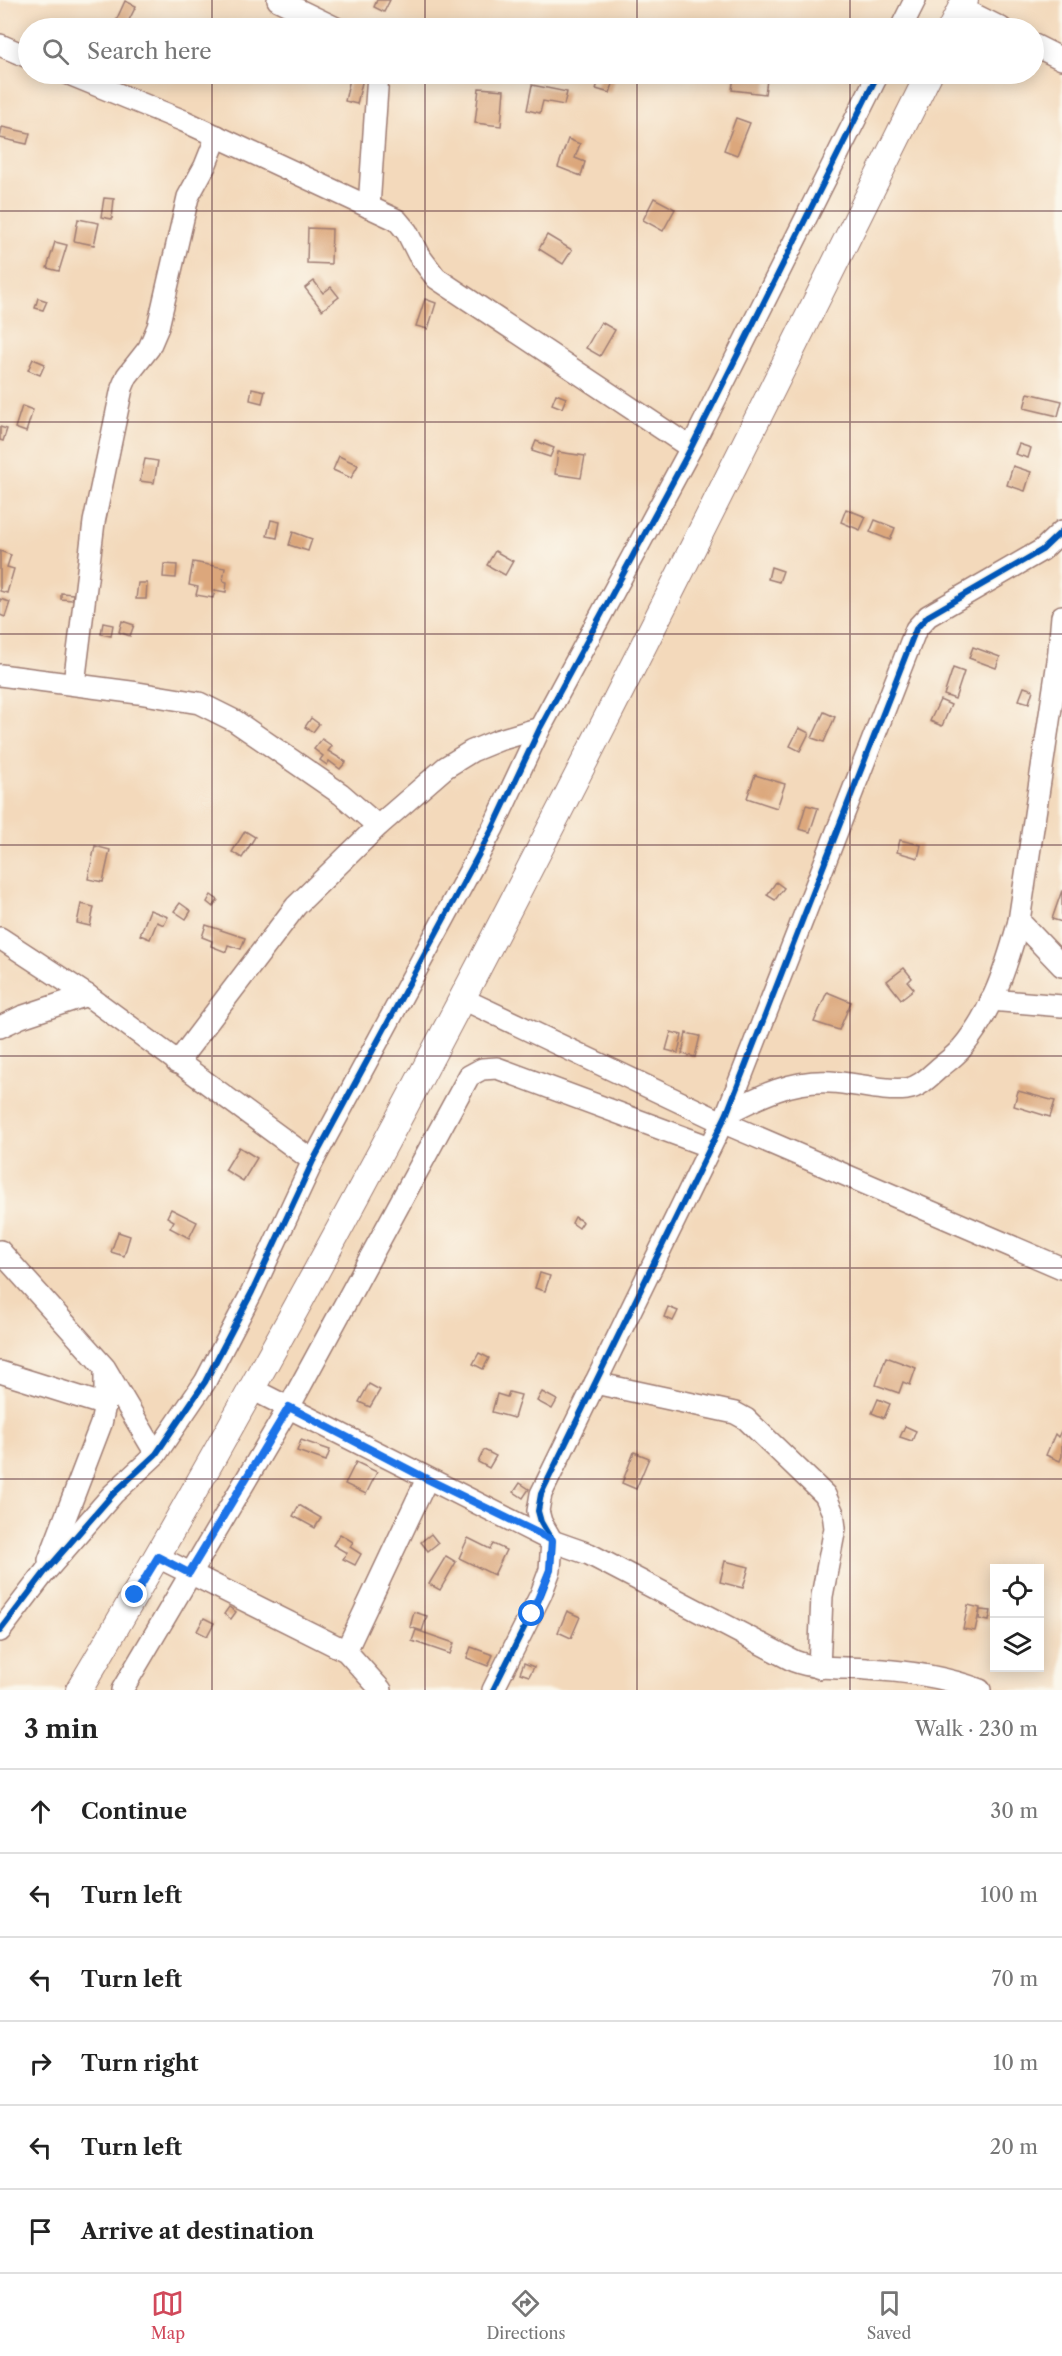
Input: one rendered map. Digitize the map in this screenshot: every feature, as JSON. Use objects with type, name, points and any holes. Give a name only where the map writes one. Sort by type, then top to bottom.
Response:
[{"type":"main road","points":[[79,1690],[158,1557],[252,1389],[463,999],[670,595],[924,84]]},
{"type":"street","points":[[278,0],[315,18]]},
{"type":"street","points":[[906,18],[915,0]]},
{"type":"street","points":[[959,12],[975,18]]},
{"type":"street","points":[[0,45],[18,53]]},
{"type":"street","points":[[1044,50],[1062,59]]},
{"type":"street","points":[[93,84],[217,136],[397,220],[436,278],[691,448]]},
{"type":"street","points":[[369,207],[377,84]]},
{"type":"street","points":[[0,1631],[45,1572],[113,1494],[156,1454],[205,1382],[228,1340],[313,1161],[494,828],[540,729],[691,448],[873,84]]},
{"type":"street","points":[[74,684],[94,522],[122,388],[127,376],[149,348],[158,327],[188,197],[205,166],[217,136]]},
{"type":"street","points":[[493,1690],[546,1583],[550,1570],[552,1540],[541,1522],[538,1503],[724,1117],[916,629],[928,616],[1041,550],[1062,531]]},
{"type":"street","points":[[724,1117],[774,1089],[797,1083],[828,1082],[908,1089],[920,1084],[959,1051],[983,1018],[1007,962],[1019,921],[1055,685],[1062,616]]},
{"type":"street","points":[[0,675],[199,703],[236,721],[341,794],[378,826]]},
{"type":"street","points":[[177,1063],[296,906],[378,826],[446,766],[472,751],[540,729]]},
{"type":"street","points":[[1019,921],[1062,966]]},
{"type":"street","points":[[0,938],[87,995],[313,1161]]},
{"type":"street","points":[[0,1028],[21,1017],[87,995]]},
{"type":"street","points":[[463,999],[1062,1268]]},
{"type":"street","points":[[991,1000],[1062,1006]]},
{"type":"street","points":[[122,1690],[289,1407],[469,1077],[482,1069],[497,1068],[710,1147]]},
{"type":"street","points":[[0,1232],[2,1252],[105,1368],[156,1454]]},
{"type":"street","points":[[45,1572],[101,1424],[105,1405],[105,1368]]},
{"type":"street","points":[[0,1372],[105,1405]]},
{"type":"street","points":[[595,1383],[735,1413],[746,1419],[825,1495],[833,1513],[835,1527],[824,1579],[819,1668]]},
{"type":"street","points":[[252,1389],[427,1479],[552,1540],[589,1554],[794,1661],[819,1668],[866,1669],[933,1676],[980,1690]]},
{"type":"street","points":[[346,1652],[427,1479]]},
{"type":"street","points":[[158,1557],[346,1652],[381,1690]]},
{"type":"building","points":[[377,0],[390,0],[384,12],[374,7]]},
{"type":"building","points":[[125,1],[136,6],[130,18],[117,18]]},
{"type":"building","points":[[349,84],[362,84],[357,104],[345,101]]},
{"type":"building","points":[[598,84],[613,84],[610,93],[596,89]]},
{"type":"building","points":[[733,84],[766,84],[765,94],[732,90]]},
{"type":"building","points":[[532,85],[567,92],[564,105],[543,101],[540,113],[527,110]]},
{"type":"building","points":[[479,88],[504,90],[501,126],[475,123]]},
{"type":"building","points":[[736,118],[750,123],[737,155],[724,150]]},
{"type":"building","points":[[2,127],[30,133],[27,144],[0,138]]},
{"type":"building","points":[[568,139],[580,144],[575,158],[585,162],[581,176],[558,167]]},
{"type":"building","points":[[104,198],[114,199],[112,219],[101,217]]},
{"type":"building","points":[[654,198],[675,209],[663,231],[643,220]]},
{"type":"building","points":[[78,219],[99,223],[94,245],[74,241]]},
{"type":"building","points":[[308,228],[332,229],[331,264],[307,263]]},
{"type":"building","points":[[547,235],[572,250],[563,264],[539,249]]},
{"type":"building","points":[[55,242],[67,245],[59,271],[47,268]]},
{"type":"building","points":[[314,281],[323,293],[331,287],[339,297],[322,310],[305,288]]},
{"type":"building","points":[[38,298],[47,301],[43,310],[35,308]]},
{"type":"building","points":[[425,299],[436,303],[428,329],[416,326]]},
{"type":"building","points":[[601,322],[615,330],[600,356],[586,348]]},
{"type":"building","points":[[33,359],[45,364],[40,375],[28,370]]},
{"type":"building","points":[[252,388],[265,391],[262,403],[250,400]]},
{"type":"building","points":[[1028,393],[1062,401],[1058,416],[1024,408]]},
{"type":"building","points":[[556,394],[566,398],[562,408],[552,404]]},
{"type":"building","points":[[22,406],[33,410],[26,432],[15,428]]},
{"type":"building","points":[[0,427],[7,429],[3,441],[0,440]]},
{"type":"building","points":[[536,441],[554,448],[550,457],[532,451]]},
{"type":"building","points":[[1019,444],[1031,448],[1028,458],[1015,454]]},
{"type":"building","points":[[558,452],[585,456],[581,478],[555,474]]},
{"type":"building","points":[[339,456],[358,465],[351,478],[333,470]]},
{"type":"building","points":[[145,459],[158,461],[154,483],[140,481]]},
{"type":"building","points":[[1013,466],[1031,472],[1025,491],[1007,485]]},
{"type":"building","points":[[846,509],[866,517],[860,530],[841,522]]},
{"type":"building","points":[[271,520],[280,522],[277,538],[267,536]]},
{"type":"building","points":[[875,520],[895,528],[890,540],[870,532]]},
{"type":"building","points":[[293,532],[312,539],[308,551],[289,545]]},
{"type":"building","points":[[0,551],[11,555],[7,567],[14,569],[7,593],[0,591]]},
{"type":"building","points":[[495,551],[513,561],[505,575],[487,565]]},
{"type":"building","points":[[193,562],[225,568],[223,581],[227,582],[226,592],[215,590],[213,598],[196,595],[198,587],[189,585]]},
{"type":"building","points":[[164,564],[177,565],[176,578],[163,577]]},
{"type":"building","points":[[771,567],[783,571],[779,582],[768,579]]},
{"type":"building","points":[[138,583],[147,583],[146,599],[136,599]]},
{"type":"building","points":[[61,593],[73,594],[72,600],[61,599]]},
{"type":"building","points":[[0,599],[10,602],[5,617],[0,615]]},
{"type":"building","points":[[122,621],[134,625],[130,636],[119,632]]},
{"type":"building","points":[[103,623],[113,625],[111,636],[101,634]]},
{"type":"building","points":[[973,647],[1000,657],[996,668],[969,658]]},
{"type":"building","points":[[953,668],[964,672],[955,699],[944,695]]},
{"type":"building","points":[[1024,687],[1033,690],[1029,703],[1019,700]]},
{"type":"building","points":[[940,700],[951,705],[942,726],[930,721]]},
{"type":"building","points":[[824,712],[835,717],[824,742],[812,738]]},
{"type":"building","points":[[311,718],[319,724],[313,732],[305,727]]},
{"type":"building","points":[[799,728],[809,733],[800,751],[790,746]]},
{"type":"building","points":[[322,739],[332,746],[328,751],[346,762],[340,769],[329,761],[327,765],[320,760],[323,756],[314,749]]},
{"type":"building","points":[[755,775],[785,784],[777,808],[747,798]]},
{"type":"building","points":[[806,805],[818,808],[810,832],[799,829]]},
{"type":"building","points":[[245,831],[255,837],[242,858],[232,852]]},
{"type":"building","points":[[900,840],[921,845],[918,858],[897,852]]},
{"type":"building","points":[[95,846],[110,850],[103,882],[88,879]]},
{"type":"building","points":[[776,882],[784,888],[775,900],[767,895]]},
{"type":"building","points":[[1062,890],[1062,922],[1052,919]]},
{"type":"building","points":[[211,895],[218,900],[213,907],[207,902]]},
{"type":"building","points":[[180,903],[191,911],[186,919],[174,911]]},
{"type":"building","points":[[81,904],[94,907],[90,926],[77,923]]},
{"type":"building","points":[[150,910],[168,917],[164,925],[157,922],[150,939],[140,935]]},
{"type":"building","points":[[206,925],[245,938],[241,949],[228,945],[226,952],[211,946],[212,941],[202,937]]},
{"type":"building","points":[[904,968],[912,978],[908,982],[914,989],[901,999],[887,981]]},
{"type":"building","points":[[827,992],[851,1002],[839,1030],[814,1022]]},
{"type":"building","points":[[671,1032],[682,1035],[678,1053],[666,1050]]},
{"type":"building","points":[[686,1033],[700,1036],[695,1057],[682,1054]]},
{"type":"building","points":[[1018,1091],[1055,1101],[1050,1117],[1014,1106]]},
{"type":"building","points":[[239,1147],[257,1158],[243,1181],[225,1170]]},
{"type":"building","points":[[171,1209],[197,1222],[189,1238],[170,1228],[174,1221],[167,1217]]},
{"type":"building","points":[[575,1217],[583,1222],[579,1228],[572,1223]]},
{"type":"building","points":[[118,1232],[130,1236],[124,1256],[111,1252]]},
{"type":"building","points":[[540,1273],[550,1276],[545,1291],[535,1288]]},
{"type":"building","points":[[668,1307],[678,1311],[673,1321],[664,1317]]},
{"type":"building","points":[[479,1353],[489,1358],[483,1369],[473,1364]]},
{"type":"building","points":[[886,1357],[916,1368],[910,1385],[903,1382],[899,1393],[876,1385]]},
{"type":"building","points":[[369,1384],[380,1390],[370,1407],[359,1402]]},
{"type":"building","points":[[509,1392],[521,1395],[514,1418],[492,1412],[497,1394],[507,1397]]},
{"type":"building","points":[[542,1392],[557,1400],[552,1409],[537,1401]]},
{"type":"building","points":[[878,1399],[890,1404],[884,1418],[872,1413]]},
{"type":"building","points":[[905,1426],[916,1431],[912,1441],[900,1437]]},
{"type":"building","points":[[1062,1429],[1060,1461],[1046,1455],[1055,1434],[1058,1437]]},
{"type":"building","points":[[301,1440],[330,1450],[326,1461],[297,1451]]},
{"type":"building","points":[[484,1450],[496,1456],[489,1468],[478,1462]]},
{"type":"building","points":[[634,1452],[649,1458],[636,1489],[622,1483]]},
{"type":"building","points":[[356,1462],[377,1472],[366,1494],[345,1484]]},
{"type":"building","points":[[520,1483],[529,1489],[523,1498],[514,1492]]},
{"type":"building","points":[[299,1505],[321,1518],[315,1528],[293,1516]]},
{"type":"building","points":[[340,1534],[353,1542],[350,1547],[361,1554],[355,1565],[343,1559],[347,1553],[333,1545]]},
{"type":"building","points":[[431,1534],[438,1543],[428,1551],[421,1542]]},
{"type":"building","points":[[468,1538],[490,1549],[493,1544],[506,1550],[494,1575],[459,1558]]},
{"type":"building","points":[[446,1556],[456,1562],[440,1590],[429,1584]]},
{"type":"building","points":[[725,1561],[749,1567],[743,1588],[720,1582]]},
{"type":"building","points":[[968,1605],[980,1608],[975,1631],[963,1629]]},
{"type":"building","points":[[229,1607],[236,1612],[231,1619],[224,1614]]},
{"type":"building","points":[[980,1610],[990,1611],[989,1621],[979,1619]]},
{"type":"building","points":[[567,1611],[580,1617],[571,1638],[558,1632]]},
{"type":"building","points":[[414,1612],[427,1616],[422,1631],[410,1627]]},
{"type":"building","points":[[204,1618],[214,1623],[207,1636],[197,1631]]},
{"type":"building","points":[[416,1630],[454,1643],[450,1654],[412,1641]]},
{"type":"building","points":[[471,1647],[493,1655],[488,1666],[467,1658]]},
{"type":"building","points":[[524,1663],[534,1667],[529,1676],[520,1673]]},
{"type":"cycle path","points":[[0,1631],[45,1572],[113,1494],[156,1454],[205,1382],[252,1292],[313,1161],[493,828],[540,728],[691,448],[873,84]]},
{"type":"cycle path","points":[[493,1690],[541,1594],[550,1570],[552,1541],[541,1522],[538,1511],[541,1494],[727,1113],[916,629],[928,616],[1042,550],[1062,531]]},
{"type":"route","points":[[135,1595],[158,1557],[189,1573],[289,1407],[427,1479],[552,1540],[550,1570],[532,1614]]}]
